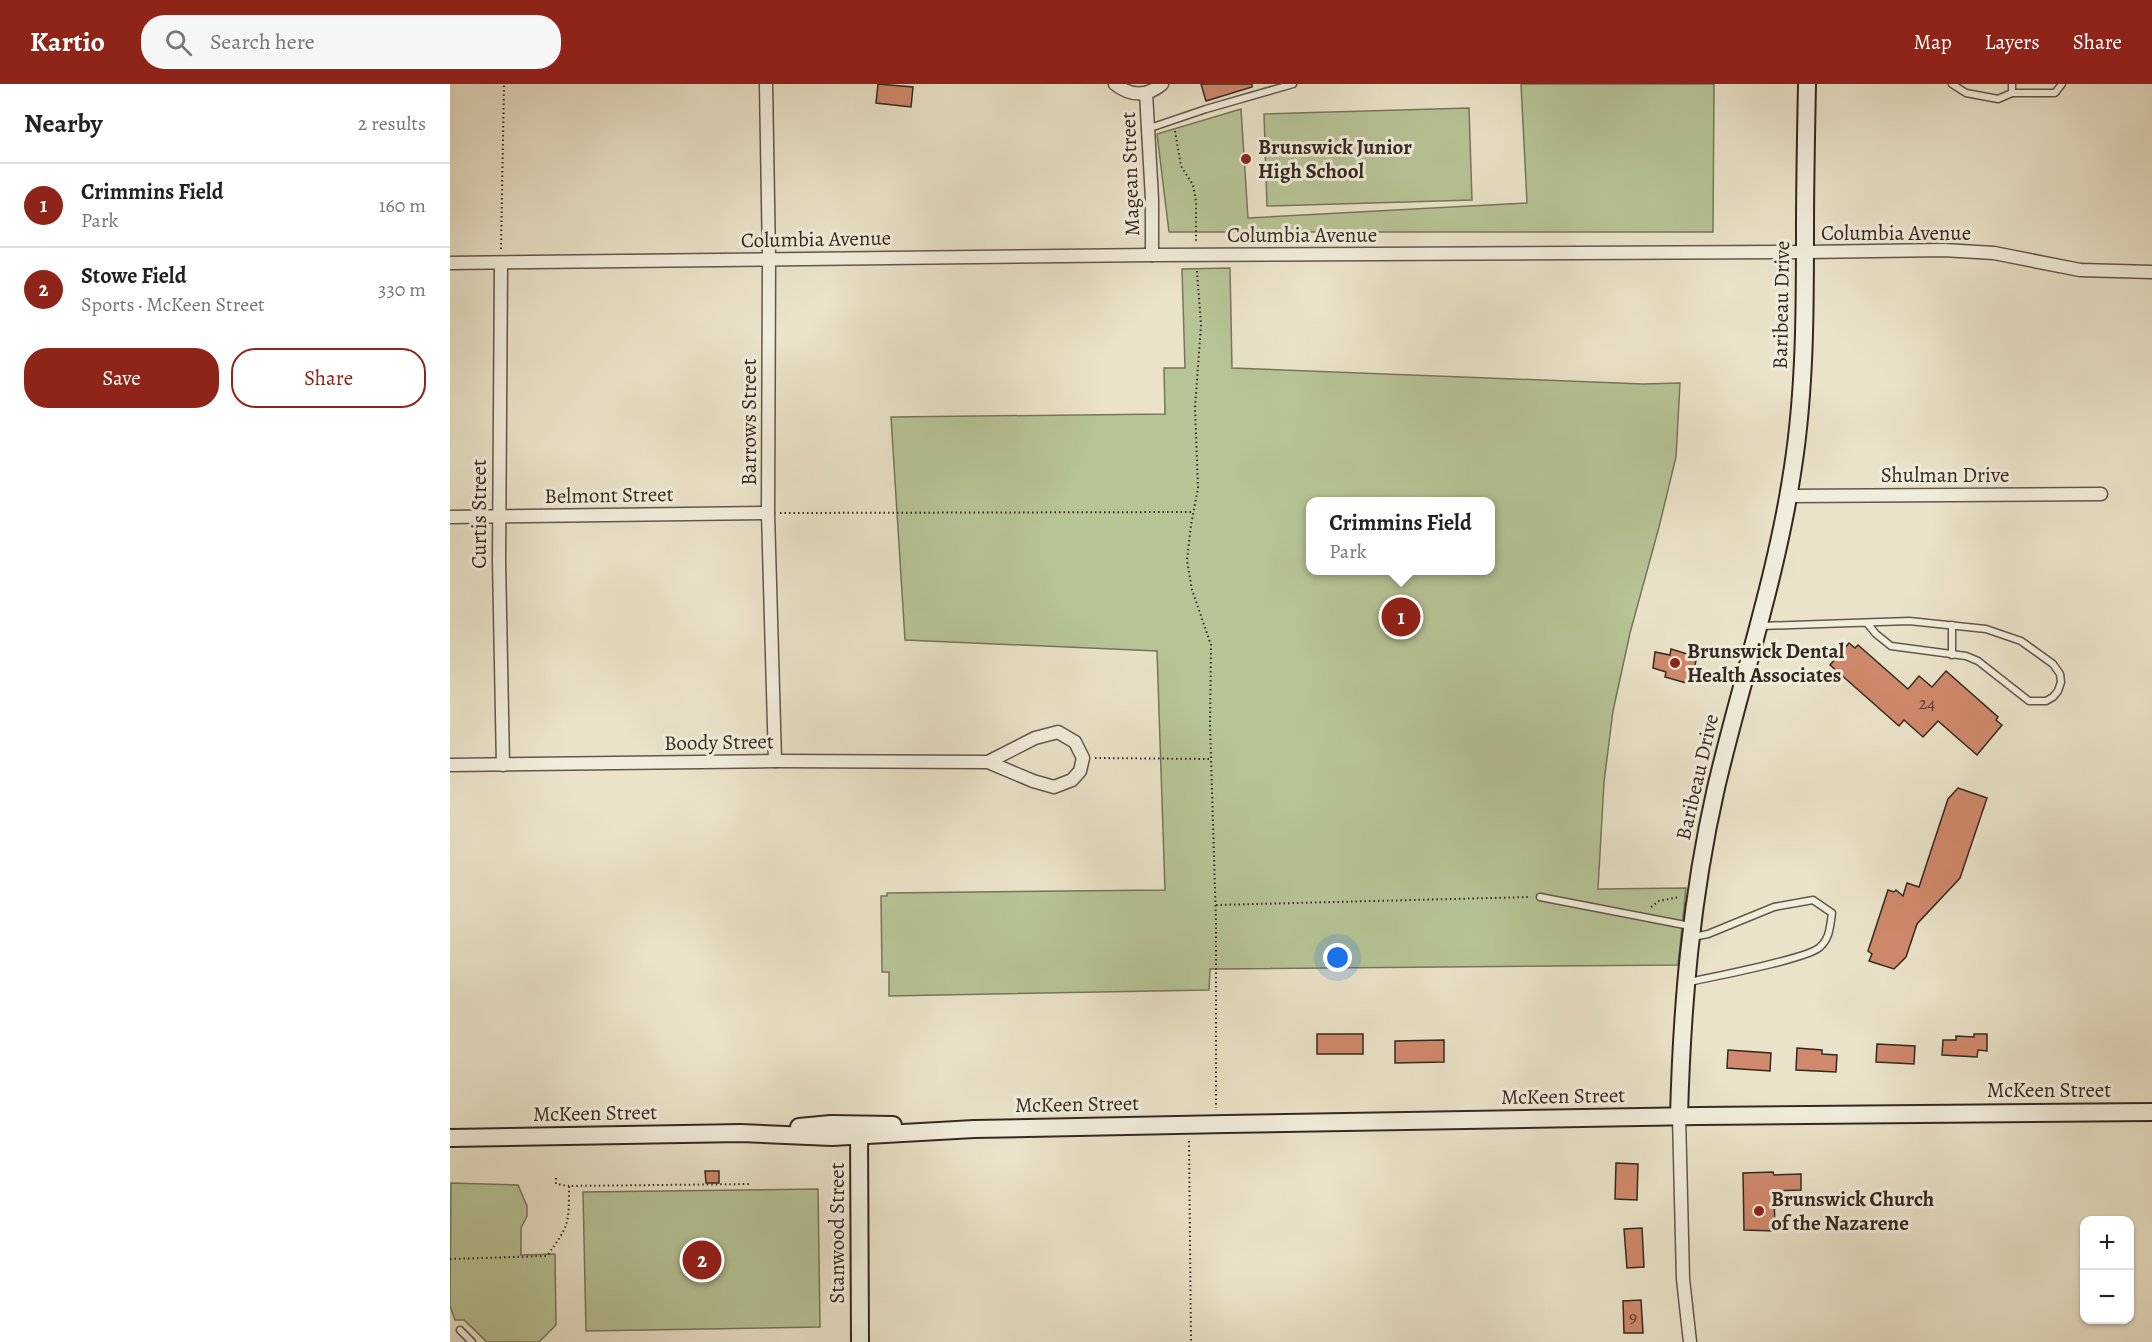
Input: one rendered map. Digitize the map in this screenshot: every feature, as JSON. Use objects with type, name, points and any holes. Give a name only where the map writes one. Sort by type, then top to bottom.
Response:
[{"type":"street","name":"Barrows Street","points":[[766,84],[769,259],[768,513],[775,761]]},
{"type":"street","name":"Magean Street","points":[[1115,84],[1132,93],[1146,93],[1162,84]]},
{"type":"street","name":"Baribeau Drive","points":[[1690,1342],[1683,1279],[1679,1116],[1685,982],[1701,857],[1788,496],[1801,398],[1805,319],[1807,84]]},
{"type":"street","name":"Magean Street","points":[[1146,93],[1150,128],[1152,255]]},
{"type":"street","name":"Columbia Avenue","points":[[450,264],[1152,255],[1943,250],[1994,253],[2080,270],[2152,272]]},
{"type":"street","name":"Curtis Street","points":[[501,263],[499,516],[503,765]]},
{"type":"street","name":"Shulman Drive","points":[[1788,496],[2101,494]]},
{"type":"street","name":"Belmont Street","points":[[450,517],[768,513]]},
{"type":"street","name":"Boody Street","points":[[450,765],[775,761],[988,762],[1033,781],[1054,787],[1072,780],[1080,771],[1083,758],[1075,742],[1058,732],[1035,738],[988,762]]},
{"type":"street","name":"McKeen Street","points":[[450,1138],[741,1133],[831,1124],[860,1130],[974,1129],[1679,1116],[2152,1112]]},
{"type":"street","name":"Stanwood Street","points":[[860,1130],[860,1342]]},
{"type":"lane","points":[[1150,128],[1293,84]]},
{"type":"lane","points":[[1952,84],[1966,93],[1998,99],[2012,93],[2055,93],[2062,84]]},
{"type":"lane","points":[[2012,84],[2012,93]]},
{"type":"lane","points":[[1758,626],[1909,621],[1986,629],[2021,641],[2053,664],[2060,674],[2061,682],[2053,697],[2046,701],[2029,701],[1978,661],[1966,656],[1891,646],[1867,623]]},
{"type":"lane","points":[[1952,625],[1952,655]]},
{"type":"lane","points":[[1540,897],[1639,916],[1690,932],[1708,934],[1774,907],[1813,900],[1832,913],[1830,933],[1819,949],[1785,960],[1685,982]]},
{"type":"lane","points":[[460,1330],[472,1342]]},
{"type":"path","points":[[501,263],[504,84]]},
{"type":"path","points":[[1173,122],[1181,166],[1193,185],[1196,201],[1196,241]]},
{"type":"path","points":[[1197,271],[1201,325],[1195,408],[1198,488],[1187,560],[1192,590],[1211,645],[1216,1111]]},
{"type":"path","points":[[768,513],[1194,512]]},
{"type":"path","points":[[1083,758],[1211,759]]},
{"type":"path","points":[[1639,916],[1659,901],[1682,896]]},
{"type":"path","points":[[1215,905],[1540,897]]},
{"type":"path","points":[[1191,1342],[1188,1142],[1195,1135]]},
{"type":"path","points":[[556,1178],[556,1184],[559,1186],[751,1184]]},
{"type":"path","points":[[450,1259],[547,1256],[569,1223],[569,1186]]},
{"type":"green space","points":[[1521,84],[1714,84],[1713,232],[1169,232],[1157,134],[1241,109],[1248,218],[1527,203]]},
{"type":"green space","points":[[1469,108],[1472,200],[1267,206],[1264,114]]},
{"type":"green space","points":[[1230,268],[1232,368],[1643,384],[1680,383],[1676,457],[1630,633],[1613,711],[1604,782],[1598,889],[1686,888],[1678,965],[1210,969],[1209,990],[889,996],[889,972],[882,972],[881,896],[887,896],[887,893],[1165,890],[1157,651],[905,640],[891,417],[1165,414],[1164,368],[1185,368],[1182,269]]},
{"type":"green space","points":[[451,1183],[518,1185],[527,1206],[527,1216],[521,1228],[521,1255],[555,1254],[556,1325],[539,1342],[487,1342],[464,1320],[455,1320],[450,1306]]},
{"type":"green space","points":[[818,1189],[820,1327],[586,1331],[583,1192]]},
{"type":"building","points":[[878,84],[913,87],[911,107],[876,103]]},
{"type":"building","name":"Brunswick Junior High School","points":[[1201,84],[1252,84],[1252,87],[1206,101]]},
{"type":"building","points":[[1849,643],[1855,648],[1858,645],[1908,689],[1919,676],[1932,687],[1946,671],[1998,717],[1996,720],[2002,725],[1977,755],[1938,721],[1923,737],[1904,720],[1899,726],[1830,665]]},
{"type":"building","name":"Brunswick Dental Health Associates","points":[[1671,649],[1697,657],[1690,684],[1665,677],[1666,672],[1653,668],[1655,652],[1670,655]]},
{"type":"building","points":[[1958,788],[1987,798],[1960,878],[1917,924],[1906,957],[1894,969],[1869,961],[1872,954],[1868,951],[1888,890],[1894,892],[1896,890],[1903,896],[1907,883],[1919,887],[1948,799]]},
{"type":"building","points":[[1317,1034],[1363,1034],[1363,1054],[1317,1054]]},
{"type":"building","points":[[1974,1034],[1987,1034],[1987,1051],[1978,1050],[1977,1057],[1942,1055],[1943,1040],[1956,1040],[1956,1036],[1974,1037]]},
{"type":"building","points":[[1444,1040],[1444,1062],[1395,1063],[1395,1041]]},
{"type":"building","points":[[1877,1044],[1915,1046],[1914,1064],[1876,1062]]},
{"type":"building","points":[[1797,1048],[1822,1050],[1822,1054],[1837,1055],[1836,1072],[1796,1070]]},
{"type":"building","points":[[1728,1050],[1771,1053],[1770,1071],[1727,1068]]},
{"type":"building","points":[[1616,1163],[1638,1164],[1637,1200],[1615,1199]]},
{"type":"building","points":[[705,1171],[719,1171],[719,1183],[706,1183]]},
{"type":"building","name":"Brunswick Church of the Nazarene","points":[[1773,1172],[1774,1175],[1801,1174],[1801,1190],[1774,1191],[1775,1231],[1744,1230],[1743,1173]]},
{"type":"building","points":[[1642,1228],[1644,1267],[1627,1268],[1624,1229]]},
{"type":"building","points":[[1641,1300],[1643,1333],[1624,1333],[1623,1301]]},
{"type":"place","name":"Brunswick Junior High School","points":[[1246,159]]},
{"type":"place","name":"Crimmins Field","points":[[1401,617]]},
{"type":"place","name":"Brunswick Dental Health Associates","points":[[1675,663]]},
{"type":"place","name":"Brunswick Church of the Nazarene","points":[[1759,1211]]},
{"type":"place","name":"Stowe Field","points":[[702,1260]]}]
